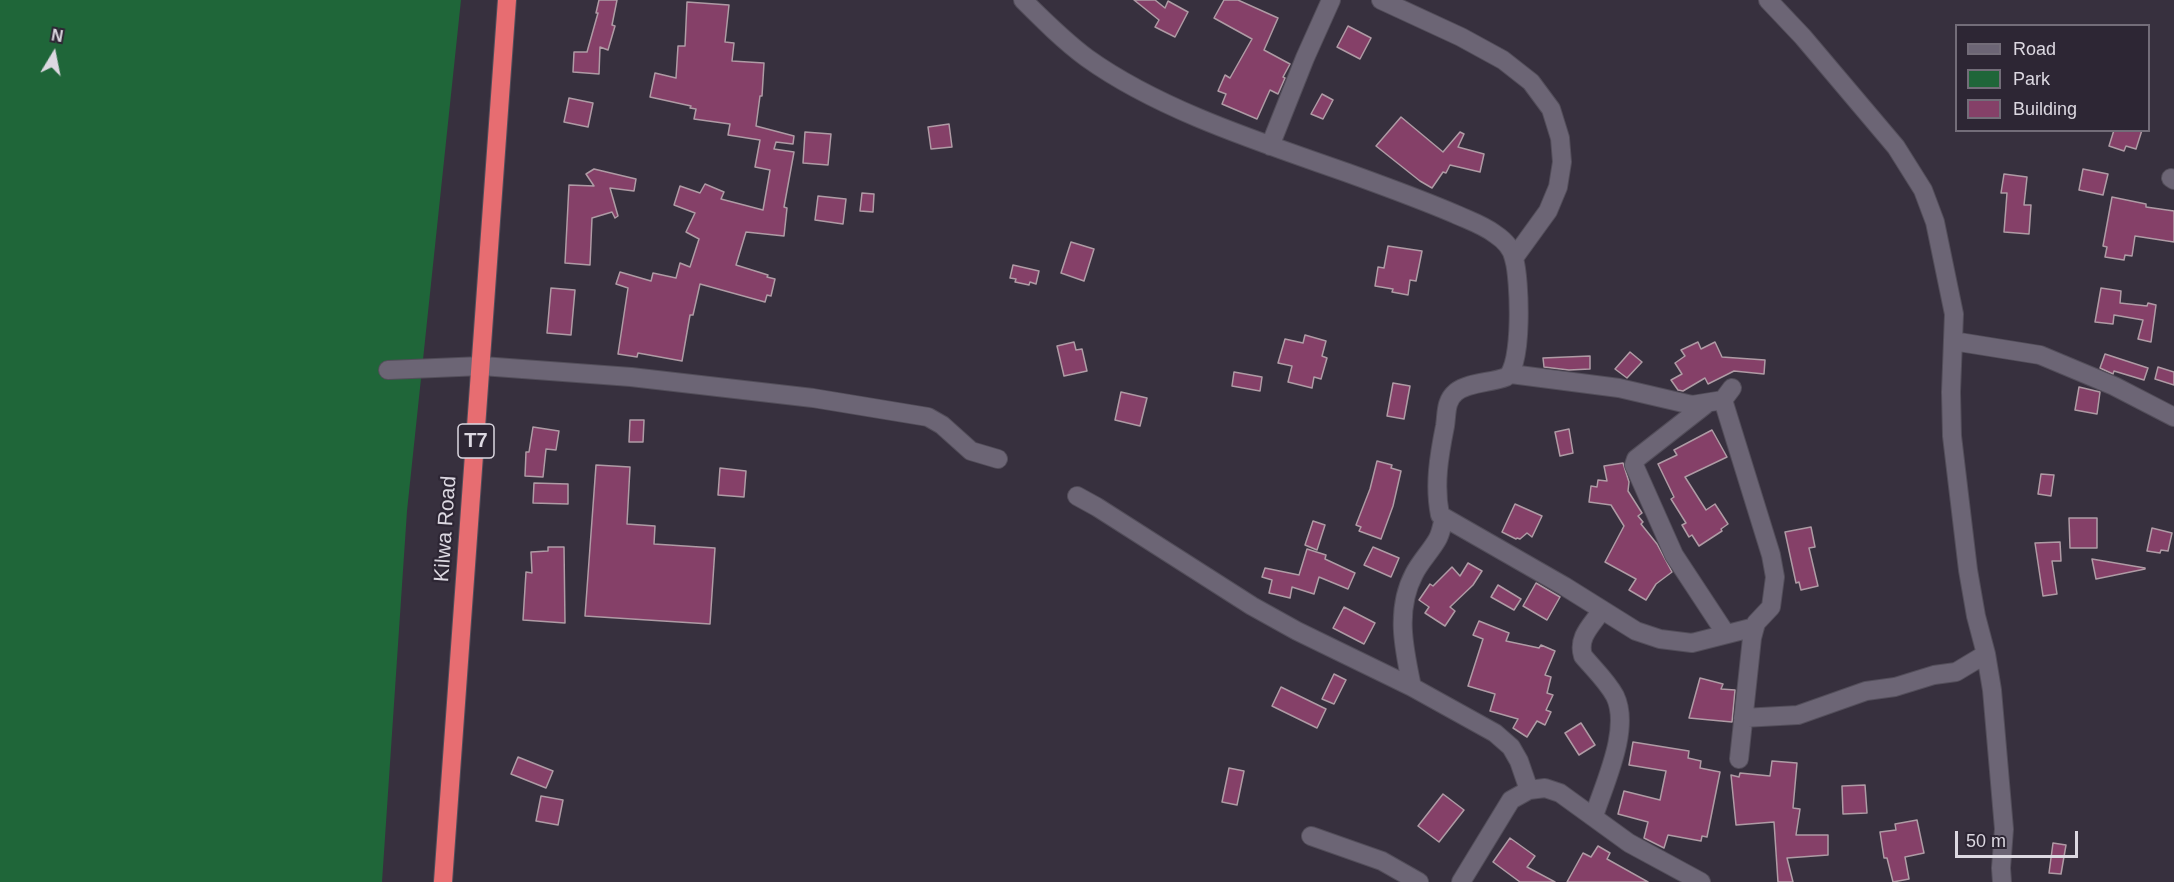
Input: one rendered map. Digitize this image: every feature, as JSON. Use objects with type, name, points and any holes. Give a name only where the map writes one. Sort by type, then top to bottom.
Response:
[{"type":"highway","name":"Kilwa Road","points":[[443,882],[507,0]]},
{"type":"street","points":[[1023,0],[1086,57],[1123,81],[1166,103],[1270,146],[1404,194],[1480,225],[1507,243],[1514,258],[1518,295],[1518,341],[1511,374]]},
{"type":"street","points":[[1270,146],[1330,0]]},
{"type":"street","points":[[1380,0],[1461,37],[1503,60],[1531,82],[1551,109],[1560,138],[1562,162],[1558,187],[1548,211],[1514,258]]},
{"type":"street","points":[[1768,0],[1803,37],[1889,139],[1923,190],[1935,222],[1954,314],[1952,436],[1970,581],[1992,690],[2004,829],[2002,882]]},
{"type":"street","points":[[1953,341],[2040,355],[2114,386],[2174,417]]},
{"type":"street","points":[[388,370],[482,366],[631,377],[813,398],[906,412],[933,419],[971,451],[998,459]]},
{"type":"street","points":[[1720,398],[1692,405],[1618,388],[1511,374],[1500,380],[1464,387],[1455,392],[1447,405],[1446,423],[1439,453],[1437,481],[1439,512],[1444,518],[1564,586],[1636,631],[1660,639],[1692,643],[1755,627]]},
{"type":"street","points":[[1720,398],[1774,565],[1775,577],[1771,608],[1759,619],[1755,627],[1749,656],[1739,759]]},
{"type":"street","points":[[1720,398],[1636,459],[1634,465],[1674,555],[1726,634]]},
{"type":"street","points":[[1077,496],[1297,632],[1412,687],[1495,733],[1511,747],[1519,761],[1529,790]]},
{"type":"street","points":[[1412,687],[1403,635],[1404,596],[1413,574],[1438,538],[1444,518]]},
{"type":"street","points":[[1593,816],[1617,747],[1620,717],[1615,696],[1583,656],[1581,648],[1581,639],[1602,610]]},
{"type":"street","points":[[1743,718],[1798,715],[1866,691],[1895,687],[1934,675],[1956,672],[1986,654]]},
{"type":"street","points":[[1461,882],[1511,800],[1529,790],[1545,788],[1560,793],[1629,843],[1701,882]]},
{"type":"street","points":[[1311,836],[1382,861],[1419,882]]},
{"type":"green space","points":[[0,0],[461,0],[407,511],[382,882],[0,882]]},
{"type":"building","points":[[599,0],[617,0],[612,25],[615,26],[608,50],[600,47],[599,74],[573,72],[574,52],[587,52],[598,13],[596,13]]},
{"type":"building","points":[[1134,0],[1155,0],[1165,8],[1168,1],[1188,12],[1175,37],[1155,27],[1159,20]]},
{"type":"building","points":[[1224,0],[1238,0],[1278,18],[1264,50],[1290,64],[1278,94],[1270,90],[1257,119],[1222,104],[1226,94],[1218,91],[1225,75],[1230,78],[1252,39],[1214,18]]},
{"type":"building","points":[[687,2],[729,5],[725,42],[734,43],[732,61],[764,63],[762,96],[760,96],[756,126],[794,136],[793,144],[776,142],[774,149],[794,152],[784,207],[787,208],[784,236],[746,232],[736,265],[775,279],[771,296],[767,295],[765,302],[700,284],[693,315],[690,315],[682,361],[638,353],[637,357],[618,354],[628,288],[616,284],[620,272],[651,281],[653,273],[676,278],[680,263],[690,267],[699,239],[686,232],[695,213],[674,205],[680,186],[700,193],[705,184],[724,192],[721,199],[763,210],[770,170],[755,167],[760,140],[728,135],[730,124],[694,119],[696,109],[690,108],[691,106],[650,97],[655,73],[676,78],[678,46],[685,46]]},
{"type":"building","points":[[1348,26],[1371,38],[1360,59],[1337,47]]},
{"type":"building","points":[[1322,94],[1333,100],[1323,119],[1311,114]]},
{"type":"building","points":[[569,98],[593,103],[588,127],[564,122]]},
{"type":"building","points":[[1401,117],[1443,152],[1460,132],[1464,134],[1458,147],[1484,154],[1480,172],[1450,165],[1432,188],[1420,181],[1376,146]]},
{"type":"building","points":[[949,124],[952,147],[931,149],[928,127]]},
{"type":"building","points":[[805,132],[831,134],[828,165],[803,163]]},
{"type":"building","points":[[2113,132],[2141,132],[2136,149],[2126,146],[2124,151],[2109,146]]},
{"type":"building","points":[[594,169],[636,179],[634,191],[610,188],[618,216],[615,218],[612,212],[592,218],[590,265],[565,263],[569,185],[594,186],[586,174]]},
{"type":"building","points":[[2083,169],[2108,174],[2103,195],[2079,190]]},
{"type":"building","points":[[2004,174],[2027,177],[2024,205],[2031,205],[2029,234],[2004,232],[2007,193],[2001,193]]},
{"type":"building","points":[[862,193],[874,194],[873,212],[860,211]]},
{"type":"building","points":[[818,196],[846,199],[843,224],[815,220]]},
{"type":"building","points":[[2112,197],[2146,204],[2146,207],[2174,211],[2174,242],[2135,236],[2132,256],[2125,255],[2124,260],[2105,257],[2107,247],[2103,246]]},
{"type":"building","points":[[1071,242],[1094,249],[1084,281],[1061,273]]},
{"type":"building","points":[[1388,246],[1422,251],[1416,281],[1410,280],[1408,295],[1392,292],[1393,289],[1375,286],[1378,267],[1384,268]]},
{"type":"building","points":[[1013,265],[1039,271],[1036,284],[1015,282],[1016,279],[1010,278]]},
{"type":"building","points":[[551,288],[575,290],[571,335],[547,333]]},
{"type":"building","points":[[2101,288],[2121,291],[2120,303],[2156,305],[2151,342],[2138,339],[2143,320],[2114,315],[2113,324],[2095,322]]},
{"type":"building","points":[[1305,335],[1326,341],[1322,356],[1327,358],[1321,379],[1314,377],[1312,388],[1288,382],[1292,366],[1278,363],[1285,339],[1303,343]]},
{"type":"building","points":[[1074,342],[1076,350],[1082,349],[1087,371],[1064,376],[1057,346]]},
{"type":"building","points":[[1698,342],[1701,349],[1715,342],[1722,357],[1765,360],[1764,374],[1734,371],[1708,384],[1705,378],[1683,391],[1678,390],[1671,380],[1682,374],[1675,363],[1685,356],[1681,350]]},
{"type":"building","points":[[1630,352],[1642,362],[1627,378],[1615,369]]},
{"type":"building","points":[[2105,354],[2148,368],[2144,380],[2114,371],[2113,374],[2100,368]]},
{"type":"building","points":[[1590,356],[1590,369],[1569,370],[1544,367],[1543,358]]},
{"type":"building","points":[[2158,367],[2174,372],[2174,385],[2155,379]]},
{"type":"building","points":[[1234,372],[1262,377],[1260,391],[1232,386]]},
{"type":"building","points":[[1393,383],[1410,386],[1404,419],[1387,416]]},
{"type":"building","points":[[2079,387],[2100,392],[2097,414],[2075,410]]},
{"type":"building","points":[[1121,392],[1147,398],[1140,426],[1115,420]]},
{"type":"building","points":[[630,420],[644,420],[643,442],[629,442]]},
{"type":"building","points":[[533,427],[559,431],[556,450],[546,449],[543,477],[525,476],[526,452],[529,452]]},
{"type":"building","points":[[1569,429],[1573,453],[1560,456],[1555,432]]},
{"type":"building","points":[[1712,430],[1727,457],[1685,477],[1706,510],[1715,504],[1728,524],[1721,529],[1722,531],[1699,546],[1692,535],[1689,537],[1682,525],[1686,523],[1671,499],[1674,497],[1658,464],[1677,455],[1674,450]]},
{"type":"building","points":[[1377,461],[1392,465],[1391,468],[1401,471],[1393,506],[1381,539],[1359,531],[1361,527],[1356,525],[1370,489]]},
{"type":"building","points":[[1623,463],[1629,482],[1628,491],[1642,513],[1638,516],[1643,522],[1641,524],[1657,544],[1672,572],[1656,584],[1646,600],[1629,590],[1636,579],[1605,562],[1624,526],[1611,505],[1589,502],[1591,486],[1597,487],[1598,480],[1607,481],[1604,466]]},
{"type":"building","points":[[596,465],[630,467],[627,524],[655,526],[654,544],[715,548],[710,624],[585,616]]},
{"type":"building","points":[[720,468],[746,471],[744,497],[718,495]]},
{"type":"building","points":[[2041,474],[2054,475],[2051,496],[2038,494]]},
{"type":"building","points":[[534,483],[568,484],[568,504],[533,503]]},
{"type":"building","points":[[1515,504],[1542,516],[1532,537],[1527,533],[1520,539],[1516,539],[1502,532]]},
{"type":"building","points":[[2069,518],[2097,518],[2097,548],[2070,548]]},
{"type":"building","points":[[1313,521],[1325,525],[1317,550],[1305,545]]},
{"type":"building","points":[[1811,527],[1815,547],[1809,548],[1818,586],[1801,590],[1799,582],[1796,583],[1785,532]]},
{"type":"building","points":[[2152,528],[2172,533],[2168,551],[2161,550],[2160,553],[2147,551]]},
{"type":"building","points":[[2060,542],[2061,561],[2052,561],[2057,594],[2043,596],[2035,543]]},
{"type":"building","points":[[548,547],[564,547],[565,623],[523,620],[526,572],[532,573],[531,552],[548,551]]},
{"type":"building","points":[[1373,547],[1399,558],[1391,577],[1364,565]]},
{"type":"building","points":[[1307,549],[1326,555],[1325,559],[1355,573],[1348,589],[1319,577],[1314,594],[1292,587],[1290,598],[1269,593],[1272,580],[1262,577],[1265,568],[1299,575]]},
{"type":"building","points":[[2092,559],[2145,568],[2145,569],[2096,579]]},
{"type":"building","points":[[1468,563],[1482,571],[1473,585],[1450,607],[1455,611],[1445,626],[1425,613],[1429,607],[1419,600],[1430,584],[1433,586],[1452,567],[1460,576]]},
{"type":"building","points":[[1536,583],[1560,597],[1547,620],[1523,606]]},
{"type":"building","points":[[1498,585],[1521,599],[1514,610],[1491,597]]},
{"type":"building","points":[[1344,607],[1375,623],[1364,644],[1333,628]]},
{"type":"building","points":[[1479,621],[1509,633],[1506,641],[1539,648],[1541,645],[1555,651],[1545,675],[1551,677],[1547,693],[1553,695],[1546,710],[1551,712],[1545,725],[1537,721],[1527,737],[1513,728],[1518,719],[1490,711],[1495,694],[1468,686],[1483,639],[1473,635]]},
{"type":"building","points":[[1334,674],[1346,680],[1334,704],[1322,699]]},
{"type":"building","points":[[1700,678],[1723,684],[1721,689],[1735,690],[1732,722],[1689,718]]},
{"type":"building","points":[[1281,687],[1326,709],[1317,728],[1272,706]]},
{"type":"building","points":[[1581,723],[1595,745],[1579,755],[1565,733]]},
{"type":"building","points":[[1633,742],[1689,751],[1688,758],[1701,761],[1700,768],[1720,772],[1707,837],[1702,836],[1701,841],[1668,835],[1664,848],[1644,838],[1648,822],[1618,814],[1624,791],[1660,800],[1666,771],[1629,765]]},
{"type":"building","points":[[518,757],[553,771],[546,788],[511,774]]},
{"type":"building","points":[[1772,761],[1797,763],[1793,808],[1800,809],[1796,835],[1828,835],[1828,855],[1787,858],[1793,882],[1778,882],[1774,822],[1736,825],[1731,775],[1739,777],[1740,773],[1770,776]]},
{"type":"building","points":[[1229,768],[1244,771],[1237,805],[1222,802]]},
{"type":"building","points":[[1865,785],[1867,813],[1843,814],[1842,786]]},
{"type":"building","points":[[1443,794],[1464,810],[1439,842],[1418,826]]},
{"type":"building","points":[[541,796],[563,800],[558,825],[536,821]]},
{"type":"building","points":[[1917,820],[1924,853],[1905,857],[1909,879],[1893,882],[1887,858],[1884,858],[1880,832],[1896,830],[1895,824]]},
{"type":"building","points":[[1510,838],[1535,856],[1527,867],[1555,882],[1520,882],[1493,862]]},
{"type":"building","points":[[2053,843],[2066,845],[2061,874],[2049,873]]},
{"type":"building","points":[[1598,846],[1610,853],[1607,859],[1648,882],[1567,882],[1583,853],[1591,857]]}]
